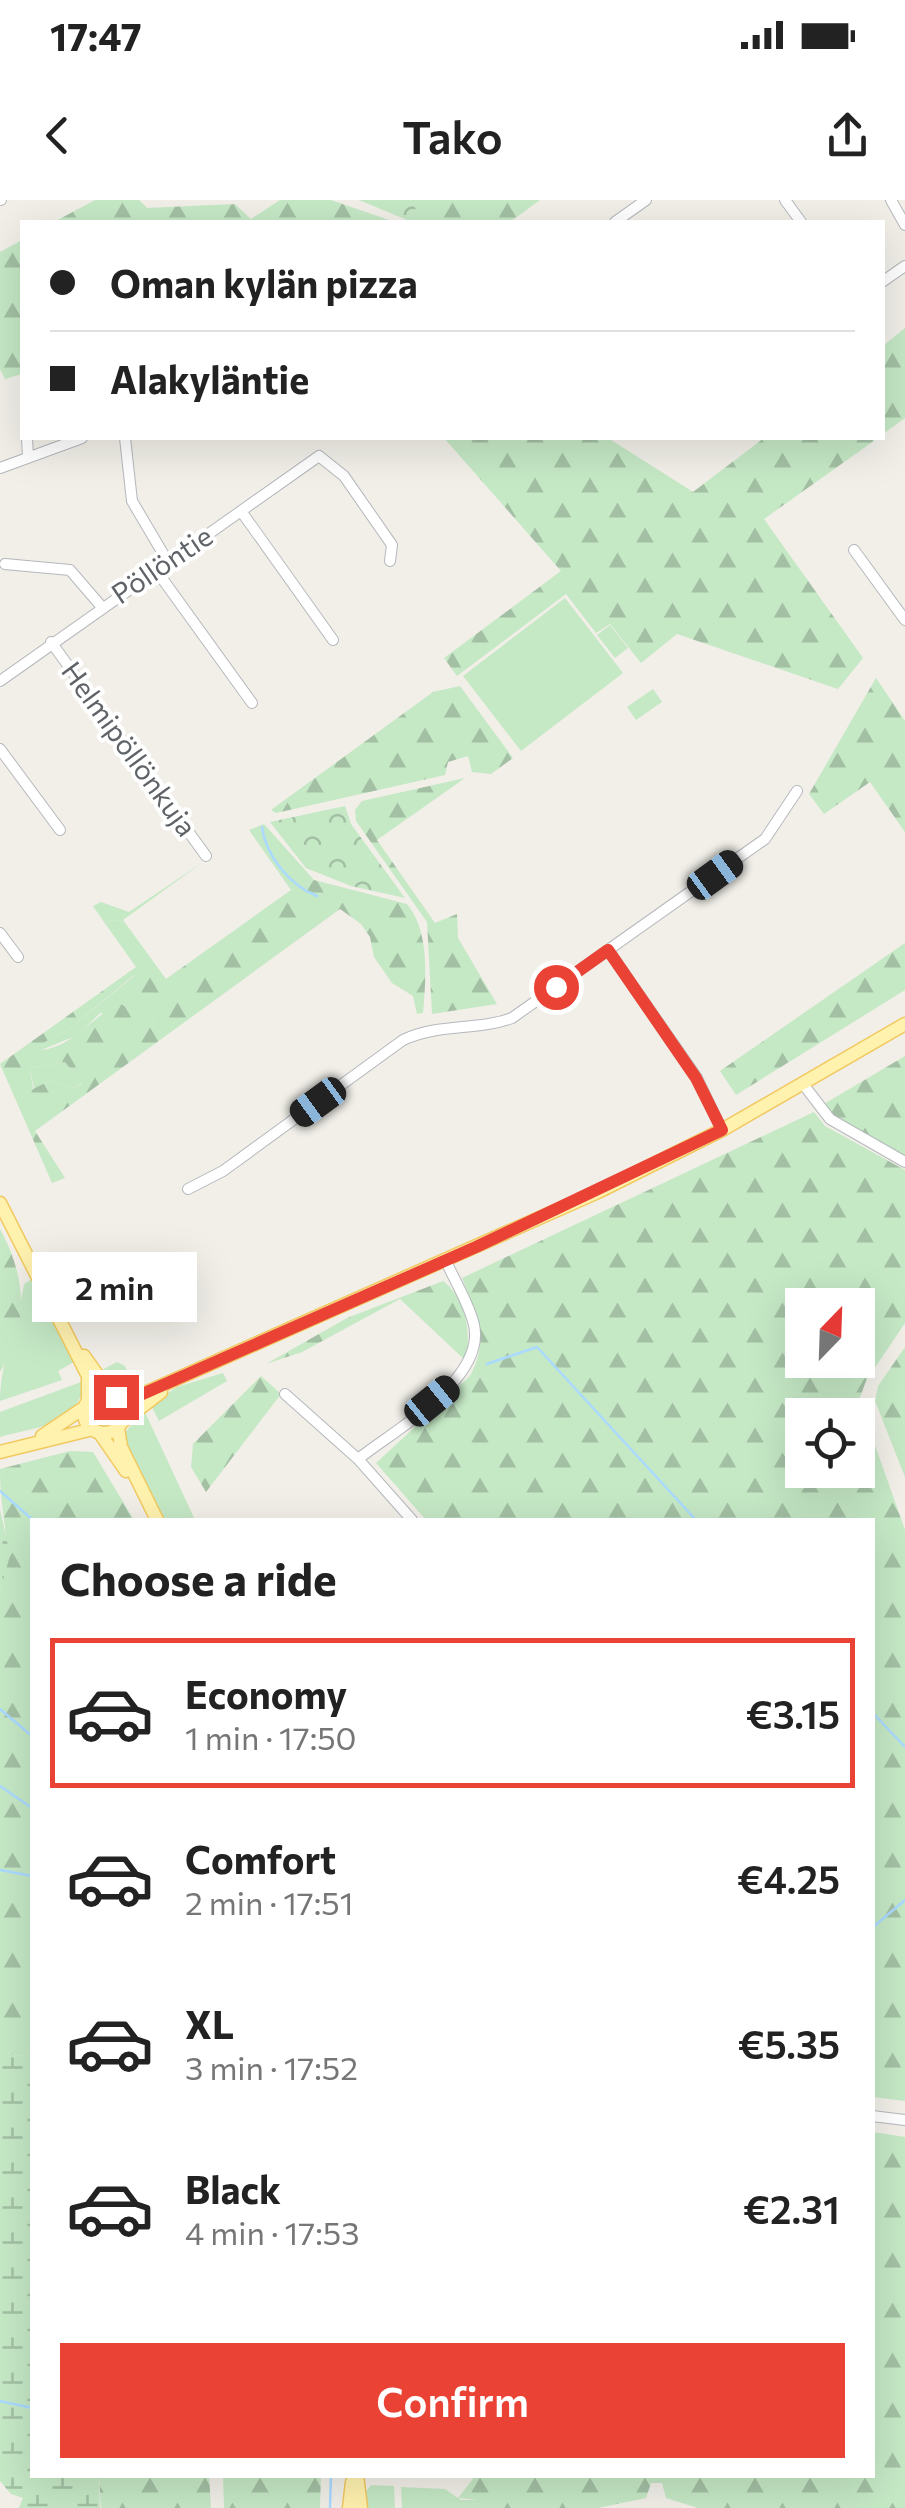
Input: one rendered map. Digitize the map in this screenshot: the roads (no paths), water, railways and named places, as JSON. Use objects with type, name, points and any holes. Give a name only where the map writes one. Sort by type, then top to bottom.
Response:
[{"type":"main road","points":[[22,1446],[98,1394],[138,1396],[446,1261],[722,1130],[905,1024]]},
{"type":"main road","points":[[0,1203],[90,1383],[86,1420],[154,1513]]},
{"type":"main road","points":[[72,1341],[124,1408],[121,1448],[154,1513]]},
{"type":"main road","points":[[0,1452],[120,1425],[192,1372]]},
{"type":"main road","points":[[349,2508],[354,2478]]},
{"type":"main road","points":[[355,2478],[361,2508]]},
{"type":"street","points":[[618,220],[646,200]]},
{"type":"street","points":[[891,200],[905,224]]},
{"type":"street","points":[[27,440],[28,457]]},
{"type":"street","points":[[0,468],[76,440]]},
{"type":"street","points":[[125,440],[135,510],[168,562]]},
{"type":"street","name":"Pöllöntie","points":[[0,681],[101,606],[319,456],[327,459],[392,544],[390,561]]},
{"type":"street","points":[[241,511],[333,640]]},
{"type":"street","points":[[854,550],[905,620]]},
{"type":"street","points":[[5,564],[70,570],[101,606]]},
{"type":"street","points":[[156,570],[252,704]]},
{"type":"street","name":"Helmipöllönkuja","points":[[51,642],[206,856]]},
{"type":"street","points":[[0,748],[60,830]]},
{"type":"street","points":[[188,1189],[223,1172],[404,1040],[432,1029],[494,1025],[512,1018],[764,840],[797,791]]},
{"type":"street","points":[[0,933],[18,957]]},
{"type":"street","points":[[608,950],[696,1078],[722,1130]]},
{"type":"street","points":[[803,1084],[830,1120],[905,1162]]},
{"type":"street","points":[[358,1459],[456,1381],[470,1363],[472,1320],[446,1261]]},
{"type":"street","points":[[285,1394],[358,1459],[410,1518]]},
{"type":"street","points":[[875,2116],[905,2120]]},
{"type":"waterway","points":[[262,827],[281,869],[317,896]]},
{"type":"waterway","points":[[487,1364],[537,1347],[694,1518]]},
{"type":"waterway","points":[[0,1491],[31,1518]]},
{"type":"waterway","points":[[0,1709],[30,1734]]},
{"type":"waterway","points":[[875,1715],[905,1747]]},
{"type":"waterway","points":[[0,1786],[30,1807]]},
{"type":"waterway","points":[[0,1870],[30,1876]]},
{"type":"waterway","points":[[875,1925],[905,1900]]},
{"type":"waterway","points":[[0,2401],[30,2408]]},
{"type":"waterway","points":[[330,2508],[331,2478]]}]
